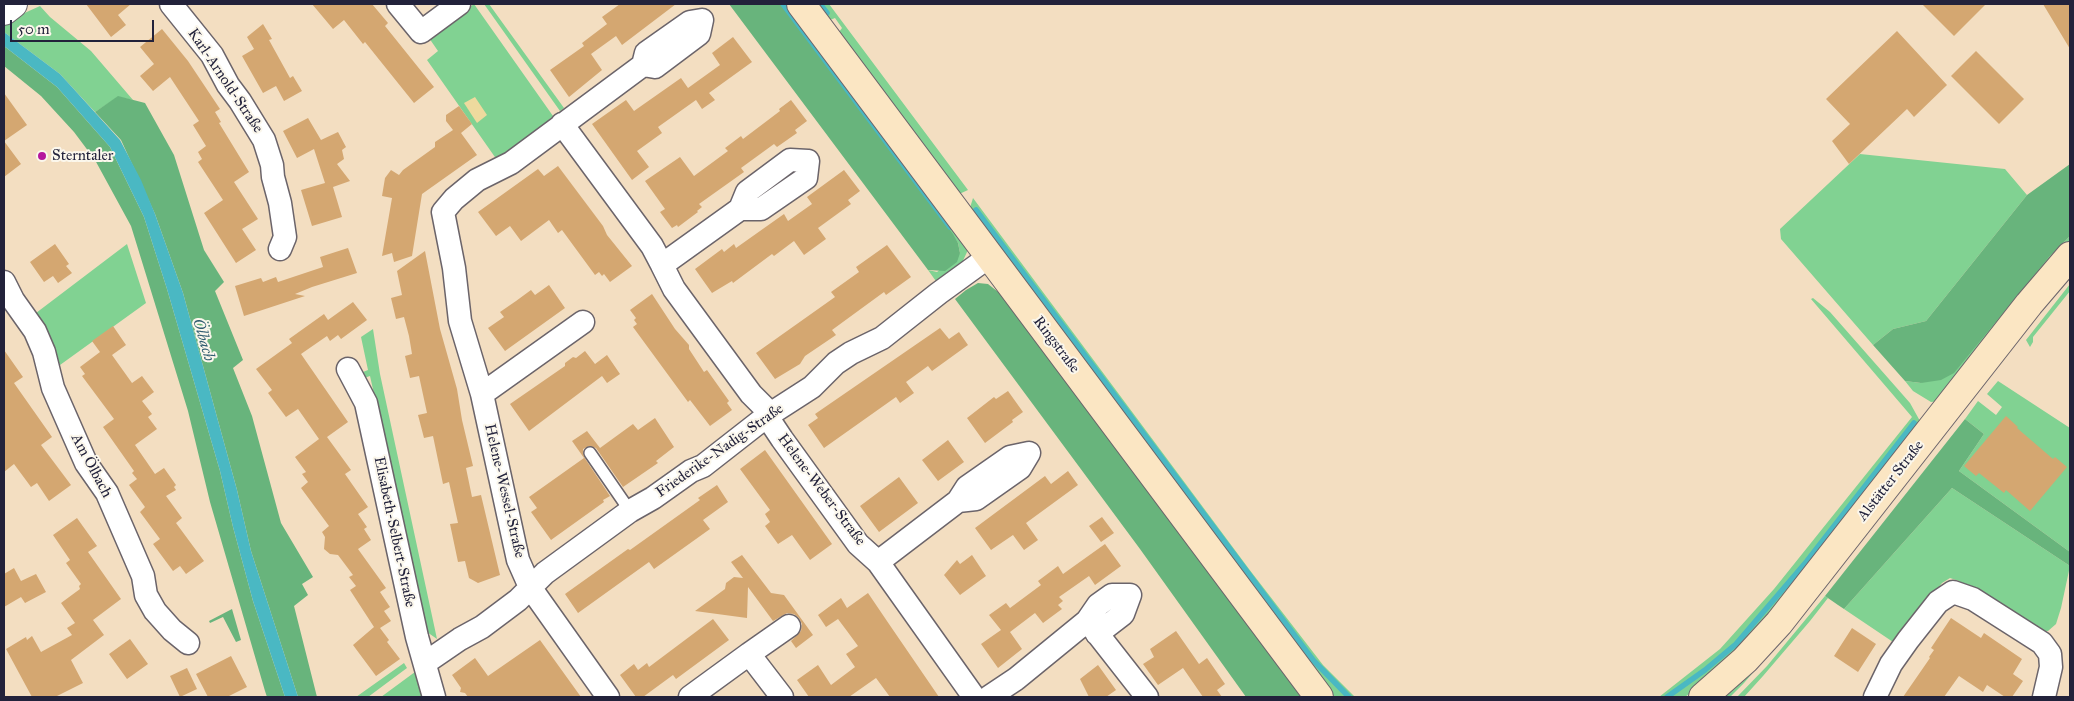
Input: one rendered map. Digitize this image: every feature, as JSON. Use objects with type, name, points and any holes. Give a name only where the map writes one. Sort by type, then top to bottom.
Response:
[{"type":"main road","name":"Ringstraße","points":[[801,4],[1318,693]]},
{"type":"main road","name":"Alstätter Straße","points":[[1703,697],[1745,660],[1779,623],[2030,304],[2070,256]]},
{"type":"street","points":[[4,11],[13,4]]},
{"type":"street","name":"Karl-Arnold-Straße","points":[[171,4],[212,55],[228,85],[264,140],[272,164],[285,237],[280,249]]},
{"type":"street","points":[[398,4],[421,32],[459,4]]},
{"type":"street","name":"Helene-Wessel-Straße","points":[[530,587],[518,560],[482,394],[460,321],[454,268],[443,212],[454,199],[477,180],[511,163],[643,65]]},
{"type":"street","points":[[562,124],[652,246],[674,289],[751,394],[764,407],[767,416]]},
{"type":"street","points":[[662,265],[740,209],[747,192],[790,160],[808,161]]},
{"type":"street","name":"Friederike-Nadig-Straße","points":[[425,663],[460,638],[482,627],[518,600],[545,573],[630,511],[653,498],[691,471],[704,466],[767,416],[812,387],[836,363],[851,353],[882,338],[901,325],[939,293],[990,256]]},
{"type":"street","name":"Am Ölbach","points":[[4,282],[13,300],[35,331],[44,352],[53,388],[86,463],[107,493],[143,576],[146,595],[155,611],[172,630],[188,643]]},
{"type":"street","points":[[482,394],[583,322]]},
{"type":"street","name":"Elisabeth-Selbert-Straße","points":[[348,369],[366,403],[417,637],[434,697]]},
{"type":"street","name":"Helene-Weber-Straße","points":[[767,416],[858,544],[878,562],[974,697]]},
{"type":"street","points":[[878,562],[958,501]]},
{"type":"street","points":[[530,587],[608,697]]},
{"type":"street","points":[[1875,697],[1892,664],[1908,640],[1938,602],[1953,592],[1973,599],[2042,643],[2050,654],[2051,667],[2044,697]]},
{"type":"street","points":[[690,697],[789,626]]},
{"type":"street","points":[[989,697],[1092,627],[1147,697]]},
{"type":"street","points":[[749,654],[782,697]]},
{"type":"lane","points":[[590,453],[630,511]]},
{"type":"green space","points":[[474,4],[553,116],[550,119],[552,121],[497,160],[427,60],[438,51],[429,38]]},
{"type":"green space","points":[[484,4],[489,4],[564,108],[560,111]]},
{"type":"green space","points":[[729,4],[783,4],[953,234],[958,243],[960,253],[957,262],[945,271],[928,270]]},
{"type":"green space","points":[[783,4],[790,4],[967,246],[967,252],[961,265],[938,284],[928,270],[937,272],[960,253],[958,243]]},
{"type":"green space","points":[[814,4],[829,4],[968,190],[957,195],[839,37],[839,32],[842,28],[835,18],[830,20]]},
{"type":"green space","points":[[40,6],[50,17],[91,51],[133,100],[118,97],[95,112],[60,74],[4,32],[4,24],[9,20]]},
{"type":"green space","points":[[4,46],[57,87],[110,147],[144,217],[220,471],[253,601],[285,697],[267,697],[265,691],[210,502],[188,411],[131,226],[95,160],[74,132],[41,96],[4,66]]},
{"type":"green space","points":[[118,96],[145,103],[174,155],[204,250],[224,282],[215,291],[243,360],[233,368],[252,416],[281,523],[313,577],[302,584],[308,595],[294,606],[317,697],[298,697],[251,551],[237,490],[183,293],[155,214],[121,140],[95,112]]},
{"type":"green space","points":[[1860,154],[2005,169],[2027,195],[1926,321],[1893,329],[1873,345],[1781,239],[1780,229]]},
{"type":"green space","points":[[2070,164],[2070,236],[2049,257],[1954,373],[1941,380],[1921,383],[1905,381],[1873,345],[1893,329],[1926,321],[2027,195]]},
{"type":"green space","points":[[973,198],[1249,569],[1323,665],[1355,697],[1335,697],[1325,687],[969,211]]},
{"type":"green space","points":[[2070,236],[2070,243],[1939,401],[1931,402],[1913,391],[1905,381],[1921,383]]},
{"type":"green space","points":[[127,244],[146,303],[60,365],[36,313]]},
{"type":"green space","points":[[978,283],[988,284],[1002,295],[1302,697],[1246,697],[1140,549],[955,299]]},
{"type":"green space","points":[[2070,284],[2070,291],[2033,337],[2030,347],[2026,340]]},
{"type":"green space","points":[[1813,298],[1830,312],[1910,403],[1920,421],[1777,611],[1718,672],[1685,697],[1659,697],[1720,649],[1774,589],[1912,417],[1811,299]]},
{"type":"green space","points":[[373,329],[380,374],[437,639],[427,632],[370,376],[364,378],[363,372],[368,370],[361,337]]},
{"type":"green space","points":[[1998,381],[2070,428],[2070,552],[1959,471],[1984,434],[1965,419],[1978,401],[1996,415],[2002,407],[1987,394]]},
{"type":"green space","points":[[1966,401],[1971,401],[1801,617],[1744,683],[1730,697],[1723,697]]},
{"type":"green space","points":[[1965,419],[1984,434],[1959,471],[2070,552],[2070,566],[1952,488],[1844,609],[1825,596]]},
{"type":"green space","points":[[1952,488],[2070,566],[2056,624],[2048,631],[2038,632],[1959,581],[1950,578],[1942,583],[1904,630],[1896,644],[1844,609]]},
{"type":"green space","points":[[1825,596],[1828,598],[1763,676],[1744,697],[1737,697],[1767,666]]},
{"type":"green space","points":[[232,609],[241,640],[236,642],[223,617],[210,623],[209,621]]},
{"type":"green space","points":[[404,663],[407,668],[368,697],[356,697]]},
{"type":"green space","points":[[419,669],[426,697],[381,697]]},
{"type":"sand","points":[[475,97],[487,115],[477,123],[464,103]]},
{"type":"water","points":[[4,32],[60,74],[120,140],[141,180],[183,293],[237,490],[251,551],[298,697],[285,697],[253,601],[220,471],[144,217],[110,147],[57,87],[4,46]]},
{"type":"building","points":[[86,4],[131,4],[118,15],[126,25],[111,37]]},
{"type":"building","points":[[312,4],[372,4],[388,23],[385,26],[434,87],[414,103],[365,42],[363,44],[344,20],[333,29]]},
{"type":"building","points":[[620,4],[676,4],[622,45],[616,36],[591,54],[602,70],[569,97],[550,70],[584,46],[582,43],[607,24],[602,17]]},
{"type":"building","points":[[1922,4],[1986,4],[1954,36]]},
{"type":"building","points":[[2043,4],[2070,4],[2070,49]]},
{"type":"building","points":[[263,24],[272,39],[269,40],[290,78],[293,76],[302,91],[284,101],[276,86],[263,93],[242,56],[254,49],[247,37]]},
{"type":"building","points":[[162,29],[188,61],[220,109],[215,112],[221,122],[219,123],[249,172],[234,182],[258,219],[242,229],[256,250],[236,263],[204,213],[223,200],[198,162],[202,159],[198,152],[206,146],[193,125],[199,121],[170,77],[153,91],[140,76],[154,64],[140,47]]},
{"type":"building","points":[[1897,31],[1947,85],[1914,117],[1907,109],[1849,164],[1832,141],[1850,124],[1826,99]]},
{"type":"building","points":[[733,37],[752,62],[709,93],[715,100],[702,109],[696,100],[658,127],[662,133],[637,151],[649,167],[632,180],[592,124],[626,100],[634,111],[681,78],[688,88],[720,65],[712,53]]},
{"type":"building","points":[[1976,51],[2024,99],[1999,124],[1951,76]]},
{"type":"building","name":"Sterntaler","points":[[4,93],[27,125],[4,141]]},
{"type":"building","points":[[791,100],[807,121],[795,130],[797,133],[777,147],[774,144],[741,168],[744,172],[699,204],[702,207],[698,212],[678,227],[677,225],[672,228],[660,212],[665,209],[645,181],[680,157],[694,176],[728,151],[725,148],[741,136],[743,139],[780,111],[779,109]]},
{"type":"building","points":[[459,106],[472,124],[461,133],[477,155],[422,194],[412,256],[394,262],[392,253],[382,256],[392,198],[382,196],[385,178],[391,170],[399,175],[435,147],[435,142],[453,130],[446,121],[446,115]]},
{"type":"building","points":[[308,118],[321,140],[338,132],[346,147],[342,150],[344,159],[337,164],[350,181],[333,187],[342,217],[312,226],[301,190],[325,183],[314,149],[297,158],[283,131]]},
{"type":"building","points":[[4,141],[21,164],[4,177]]},
{"type":"building","points":[[558,166],[603,226],[607,235],[632,266],[610,282],[604,274],[602,276],[599,272],[595,275],[562,230],[558,233],[549,220],[521,241],[510,226],[496,236],[478,212],[538,169],[544,176]]},
{"type":"building","points":[[844,170],[860,191],[848,200],[851,204],[818,228],[826,239],[804,255],[794,241],[774,256],[772,254],[733,283],[732,281],[712,293],[695,269],[722,249],[724,252],[734,244],[736,248],[784,214],[788,221],[812,204],[807,197]]},
{"type":"building","points":[[55,244],[69,264],[66,266],[72,273],[58,283],[53,276],[44,282],[30,262]]},
{"type":"building","points":[[887,245],[911,277],[886,295],[884,292],[832,330],[836,335],[805,356],[800,364],[775,379],[756,353],[835,297],[831,292],[859,272],[856,267]]},
{"type":"building","points":[[348,248],[357,273],[295,294],[305,296],[244,316],[235,286],[261,278],[263,282],[276,277],[278,282],[323,267],[320,257]]},
{"type":"building","points":[[425,251],[440,329],[457,389],[473,466],[466,468],[472,497],[481,495],[500,575],[478,583],[469,578],[465,561],[458,562],[450,524],[458,523],[449,482],[443,484],[433,436],[424,438],[418,415],[427,413],[419,376],[410,378],[405,356],[412,354],[409,336],[404,317],[396,319],[391,298],[402,295],[397,271]]},
{"type":"building","points":[[549,285],[565,308],[505,351],[488,328],[504,317],[500,312],[531,290],[535,295]]},
{"type":"building","points":[[652,294],[675,329],[689,345],[689,349],[704,372],[707,370],[729,401],[727,403],[732,410],[710,426],[690,400],[688,402],[633,327],[637,324],[634,320],[636,318],[630,310]]},
{"type":"building","points":[[353,302],[367,320],[341,339],[338,335],[330,341],[327,336],[301,354],[348,422],[327,437],[351,470],[345,474],[368,507],[358,514],[367,527],[364,529],[371,540],[358,549],[386,588],[380,592],[390,607],[384,611],[391,621],[380,628],[389,640],[387,642],[400,659],[376,676],[353,645],[374,627],[350,590],[356,586],[349,577],[353,575],[338,555],[330,554],[324,549],[325,537],[322,532],[329,526],[301,488],[308,482],[302,474],[306,472],[295,457],[319,439],[298,409],[286,417],[268,393],[272,390],[256,369],[292,343],[289,339],[324,314],[328,320]]},
{"type":"building","points":[[113,326],[126,345],[112,355],[132,383],[142,376],[154,392],[142,401],[152,414],[148,417],[157,429],[135,445],[155,474],[164,468],[176,485],[174,487],[176,490],[166,496],[182,518],[176,523],[204,561],[186,574],[180,566],[173,571],[153,544],[160,539],[140,512],[145,507],[129,485],[137,479],[132,473],[134,471],[103,427],[114,419],[82,376],[85,374],[80,367],[100,352],[92,341]]},
{"type":"building","points":[[940,328],[949,339],[959,332],[968,345],[932,371],[928,366],[906,382],[914,393],[900,403],[896,397],[824,448],[808,425],[818,418],[815,414]]},
{"type":"building","points":[[4,350],[23,377],[14,383],[52,437],[41,445],[71,485],[49,501],[37,483],[31,487],[14,464],[4,472]]},
{"type":"building","points":[[585,351],[595,364],[607,355],[620,374],[607,383],[602,376],[529,431],[510,404],[565,366],[565,363],[573,357],[576,358]]},
{"type":"building","points":[[1008,391],[1023,412],[985,443],[967,418],[994,397],[996,399]]},
{"type":"building","points":[[2006,416],[2053,459],[2055,457],[2067,467],[2030,511],[2006,490],[2004,493],[1979,473],[1976,476],[1964,466]]},
{"type":"building","points":[[655,418],[674,447],[656,461],[658,463],[623,487],[596,448],[589,446],[583,449],[584,457],[610,496],[551,540],[531,512],[537,508],[529,497],[584,458],[572,441],[587,431],[600,448],[633,424],[638,430]]},
{"type":"building","points":[[948,440],[964,462],[938,481],[922,460]]},
{"type":"building","points":[[765,450],[832,544],[810,560],[792,535],[778,544],[765,526],[770,522],[765,514],[770,510],[740,469]]},
{"type":"building","points":[[1068,471],[1078,485],[1026,523],[1038,540],[1024,550],[1013,535],[991,550],[975,528],[1045,476],[1051,484]]},
{"type":"building","points":[[899,477],[918,503],[879,532],[860,506]]},
{"type":"building","points":[[717,485],[728,502],[703,520],[710,529],[654,569],[649,562],[578,613],[565,594],[700,500],[698,498]]},
{"type":"building","points":[[1102,517],[1114,533],[1101,542],[1089,526]]},
{"type":"building","points":[[77,518],[97,546],[88,552],[121,599],[93,620],[104,635],[71,660],[83,683],[55,697],[32,697],[6,649],[26,637],[27,640],[32,636],[41,652],[72,635],[67,628],[75,623],[61,603],[80,589],[79,586],[81,584],[66,563],[70,560],[53,535]]},
{"type":"building","points":[[1105,544],[1121,566],[1095,585],[1089,576],[1059,597],[1063,601],[1058,605],[1062,609],[1043,623],[1035,613],[1010,632],[1022,649],[998,668],[981,644],[1001,630],[989,615],[1006,603],[1010,608],[1041,585],[1038,581],[1058,566],[1063,574]]},
{"type":"building","points":[[742,555],[771,593],[784,595],[813,635],[796,648],[791,641],[801,631],[802,624],[799,618],[794,614],[787,613],[773,621],[748,587],[747,618],[695,611],[725,589],[726,583],[734,577],[743,578],[731,562]]},
{"type":"building","points":[[972,555],[986,576],[960,595],[944,575],[957,560],[960,564]]},
{"type":"building","points":[[14,568],[21,581],[36,574],[46,592],[25,603],[21,597],[4,607],[4,574]]},
{"type":"building","points":[[868,593],[939,697],[890,697],[876,678],[849,697],[809,697],[797,680],[818,665],[831,685],[855,667],[846,654],[858,646],[838,619],[826,627],[818,615],[841,598],[847,608]]},
{"type":"building","points":[[1951,618],[1981,638],[1984,633],[2022,659],[2013,674],[2023,681],[2012,697],[2005,697],[1987,685],[1983,692],[1959,676],[1944,697],[1903,697],[1930,658],[1934,650],[1931,648]]},
{"type":"building","points":[[713,619],[729,640],[676,679],[673,675],[643,697],[636,697],[620,675],[634,664],[638,670],[647,663],[649,667]]},
{"type":"building","points":[[1852,628],[1876,644],[1858,672],[1834,656]]},
{"type":"building","points":[[1176,631],[1199,664],[1207,658],[1225,684],[1217,690],[1222,697],[1203,697],[1183,668],[1158,685],[1143,664],[1154,657],[1150,649]]},
{"type":"building","points":[[130,639],[148,664],[127,679],[109,654]]},
{"type":"building","points":[[540,640],[581,697],[468,697],[465,693],[460,692],[461,688],[452,675],[475,658],[488,676]]},
{"type":"building","points":[[231,656],[247,687],[227,697],[208,697],[196,674]]},
{"type":"building","points":[[1098,665],[1116,690],[1106,697],[1089,697],[1080,679]]},
{"type":"building","points":[[187,668],[197,689],[180,697],[170,676]]},
{"type":"waterway","points":[[783,4],[950,227]]},
{"type":"waterway","points":[[820,4],[827,13]]},
{"type":"waterway","points":[[976,210],[1313,660],[1349,697]]},
{"type":"waterway","points":[[1667,697],[1705,670],[1736,644],[1807,561],[1914,423]]},
{"type":"place","name":"Sterntaler","points":[[42,156]]},
{"type":"water label","name":"Ölbach","points":[[203,340]]}]
